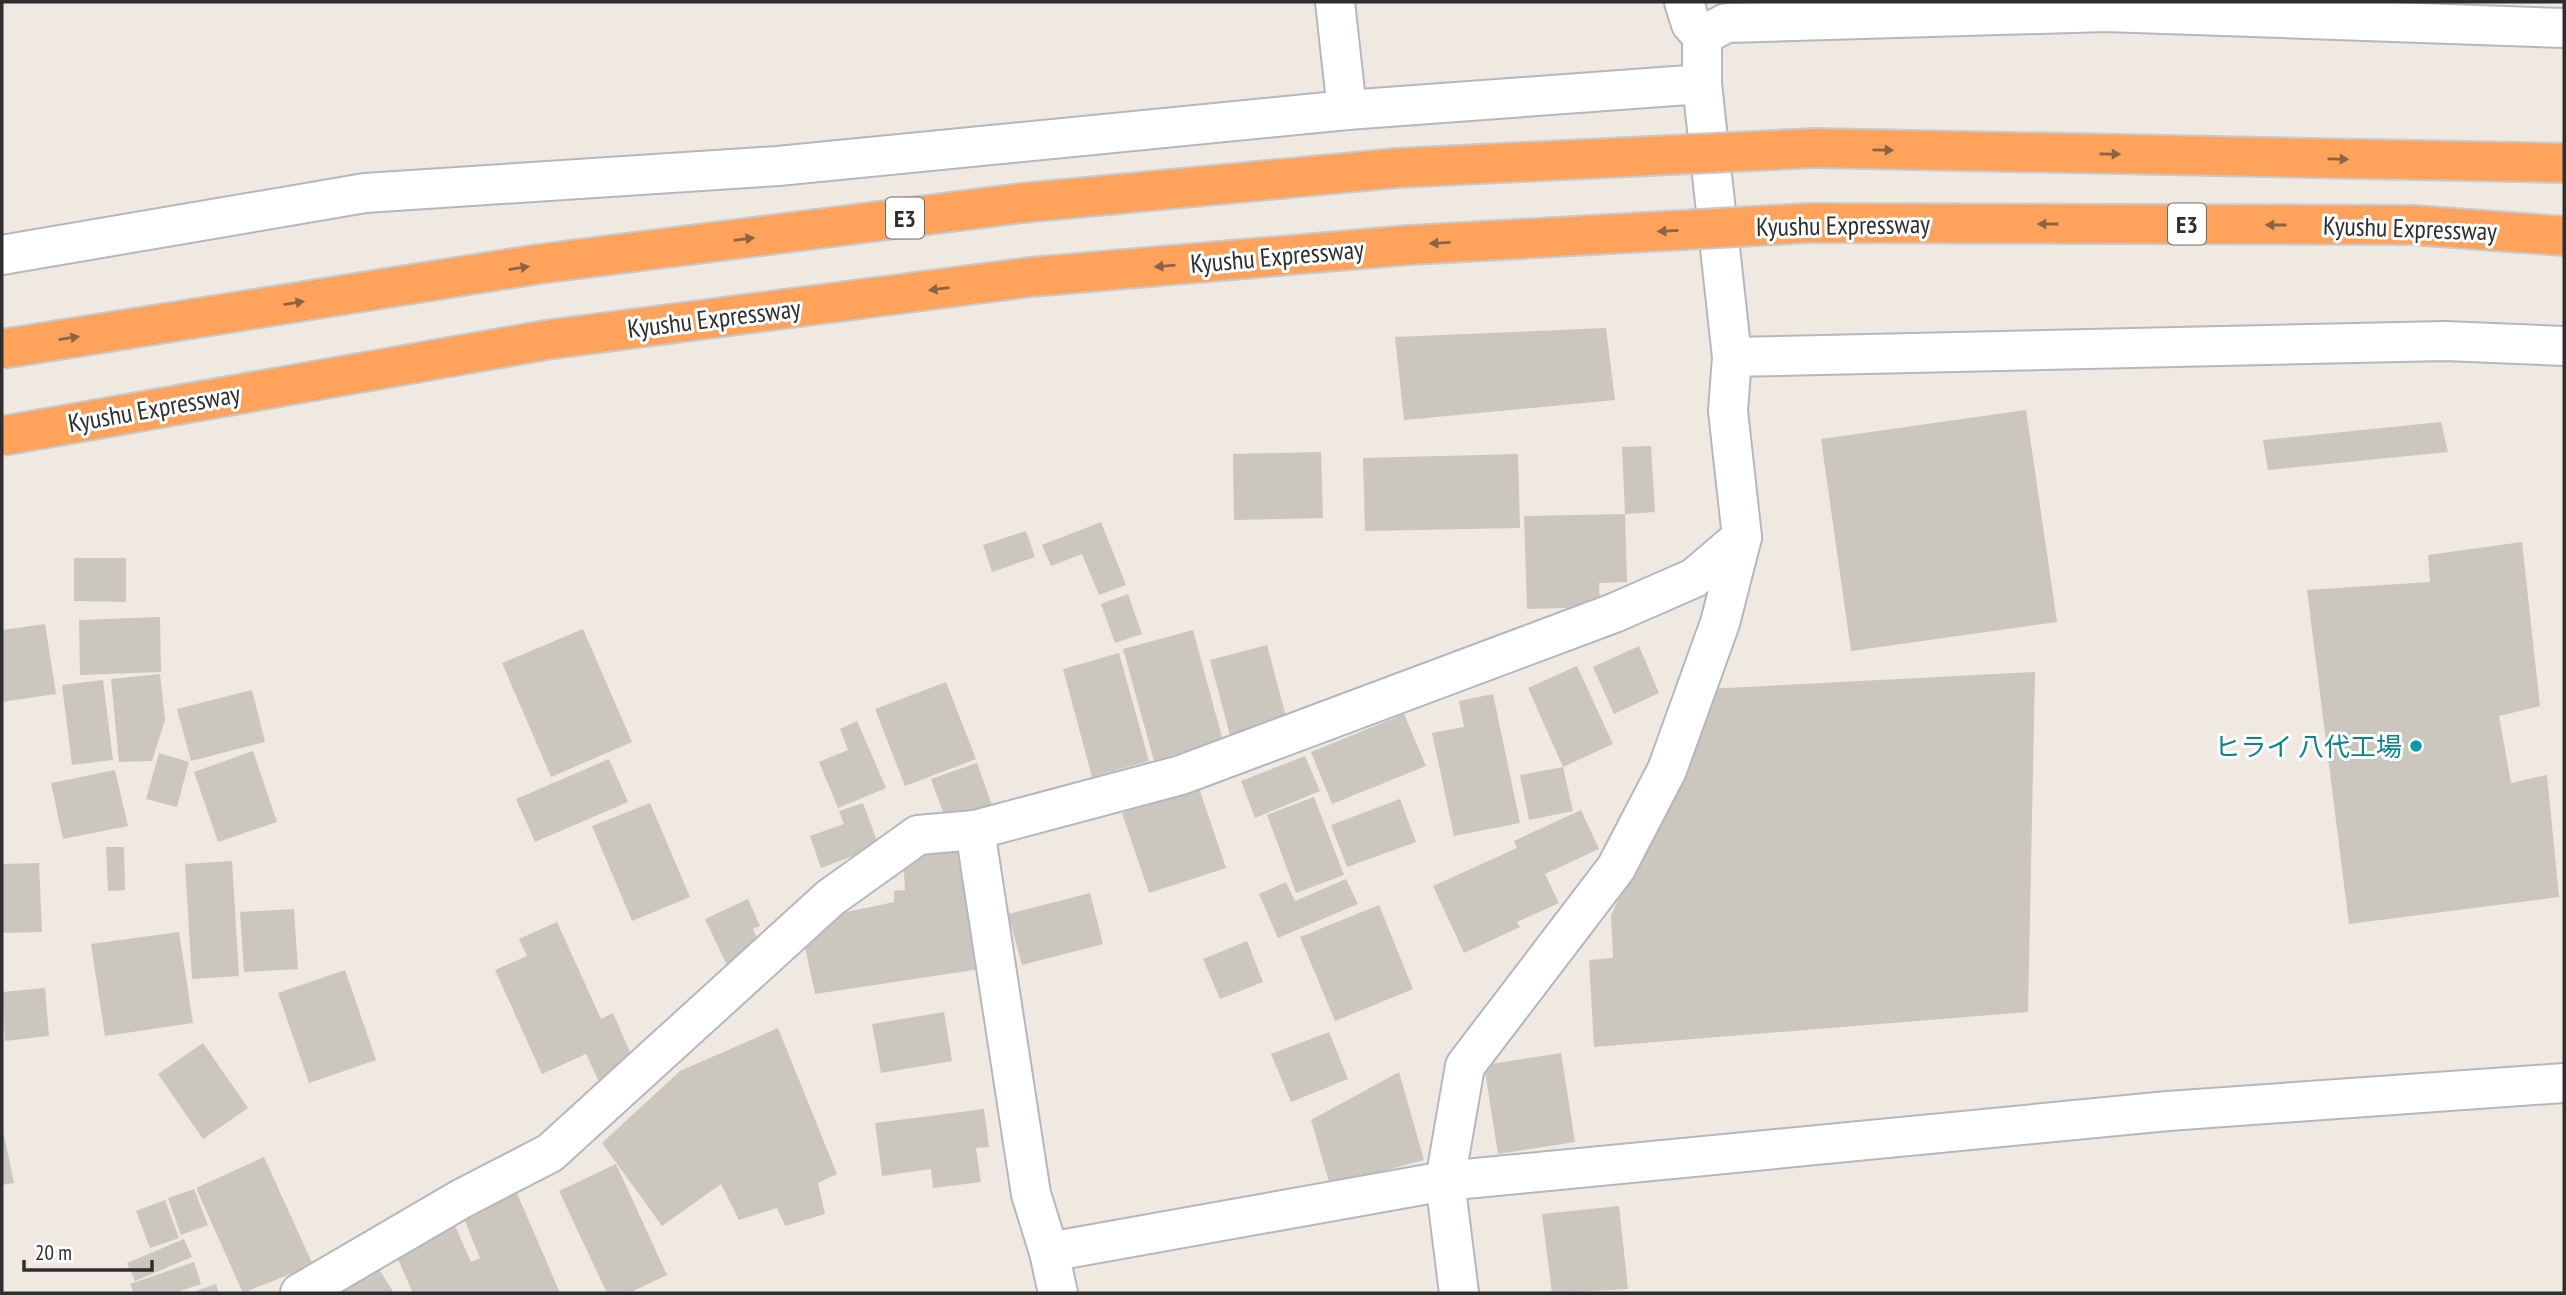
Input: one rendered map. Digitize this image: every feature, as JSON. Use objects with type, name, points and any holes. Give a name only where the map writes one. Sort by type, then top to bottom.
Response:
[{"type":"highway","name":"E3","points":[[2,349],[539,264],[1022,204],[1397,168],[1815,148],[2564,163]]},
{"type":"highway","name":"Kyushu Expressway","points":[[2,437],[546,340],[1031,277],[1410,245],[1809,223],[2412,225],[2564,236]]},
{"type":"street","points":[[1335,2],[1347,110]]},
{"type":"street","points":[[1459,1293],[1446,1181],[1465,1066],[1616,868],[1667,770],[1720,623],[1742,537],[1728,411],[1732,357],[1702,84],[1702,36],[1691,24],[1684,2]]},
{"type":"street","points":[[1702,36],[1726,23],[2106,12],[2564,28]]},
{"type":"street","points":[[2,255],[365,192],[778,166],[1347,110],[1702,84]]},
{"type":"street","points":[[1732,357],[2445,341],[2564,346]]},
{"type":"street","points":[[300,1293],[461,1199],[550,1153],[830,898],[918,835],[975,830],[1181,775],[1576,627],[1694,578],[1742,537]]},
{"type":"street","points":[[975,830],[1031,1194],[1049,1252],[1058,1293]]},
{"type":"street","points":[[1049,1252],[1446,1181],[2154,1112],[2564,1083]]},
{"type":"building","points":[[1606,328],[1615,400],[1404,420],[1395,337]]},
{"type":"building","points":[[2026,410],[2057,622],[1851,651],[1821,439]]},
{"type":"building","points":[[2441,422],[2448,452],[2268,470],[2263,440]]},
{"type":"building","points":[[1651,446],[1655,512],[1625,514],[1622,447]]},
{"type":"building","points":[[1321,452],[1323,518],[1234,520],[1233,454]]},
{"type":"building","points":[[1518,454],[1520,528],[1365,531],[1363,458]]},
{"type":"building","points":[[1625,514],[1627,582],[1599,583],[1600,607],[1527,609],[1524,516]]},
{"type":"building","points":[[1101,522],[1126,585],[1099,595],[1082,554],[1051,566],[1042,545]]},
{"type":"building","points":[[1026,531],[1035,557],[992,572],[983,545]]},
{"type":"building","name":"ヒライ 八代工場","points":[[2522,542],[2540,706],[2499,716],[2511,783],[2547,775],[2559,897],[2349,924],[2307,590],[2430,582],[2428,555]]},
{"type":"building","points":[[74,558],[126,558],[126,602],[74,601]]},
{"type":"building","points":[[1128,594],[1142,634],[1115,643],[1101,604]]},
{"type":"building","points":[[160,617],[161,672],[80,675],[79,620]]},
{"type":"building","points":[[45,624],[56,694],[2,702],[2,630]]},
{"type":"building","points":[[583,629],[632,742],[551,777],[502,663]]},
{"type":"building","points":[[1193,630],[1223,741],[1154,761],[1123,649]]},
{"type":"building","points":[[1267,645],[1288,724],[1231,739],[1210,660]]},
{"type":"building","points":[[1639,646],[1659,693],[1614,714],[1593,667]]},
{"type":"building","points":[[1119,653],[1149,761],[1092,777],[1063,669]]},
{"type":"building","points":[[1577,666],[1613,744],[1563,767],[1528,688]]},
{"type":"building","points":[[2035,672],[2028,1012],[1594,1047],[1589,960],[1613,958],[1611,916],[1707,689]]},
{"type":"building","points":[[160,674],[165,720],[152,761],[119,762],[111,679]]},
{"type":"building","points":[[103,680],[113,760],[72,765],[62,685]]},
{"type":"building","points":[[946,682],[976,759],[905,786],[875,709]]},
{"type":"building","points":[[252,690],[265,742],[191,761],[177,709]]},
{"type":"building","points":[[1493,694],[1520,823],[1454,836],[1432,733],[1464,727],[1459,701]]},
{"type":"building","points":[[1404,714],[1426,766],[1332,804],[1311,752]]},
{"type":"building","points":[[857,721],[886,788],[838,808],[819,762],[848,750],[840,729]]},
{"type":"building","points":[[253,751],[277,822],[218,842],[194,772]]},
{"type":"building","points":[[159,753],[189,762],[177,807],[146,799]]},
{"type":"building","points":[[1305,756],[1320,791],[1255,818],[1241,781]]},
{"type":"building","points":[[609,759],[628,802],[535,842],[516,799]]},
{"type":"building","points":[[977,763],[993,808],[947,823],[931,779]]},
{"type":"building","points":[[1563,767],[1573,811],[1529,820],[1520,775]]},
{"type":"building","points":[[115,770],[128,826],[63,839],[51,783]]},
{"type":"building","points":[[1199,788],[1226,868],[1149,893],[1122,813]]},
{"type":"building","points":[[1314,797],[1344,875],[1296,893],[1267,815]]},
{"type":"building","points":[[1400,799],[1416,842],[1347,867],[1331,825]]},
{"type":"building","points":[[650,803],[690,897],[632,921],[592,826]]},
{"type":"building","points":[[863,803],[879,846],[821,868],[810,836],[844,824],[839,811]]},
{"type":"building","points":[[1581,810],[1599,849],[1545,874],[1559,903],[1517,922],[1520,927],[1464,953],[1433,886],[1517,848],[1514,841]]},
{"type":"building","points":[[106,847],[124,847],[125,890],[108,891]]},
{"type":"building","points":[[972,850],[980,969],[815,994],[804,942],[842,913],[894,902],[894,891],[905,890],[903,855]]},
{"type":"building","points":[[232,861],[239,976],[192,979],[185,864]]},
{"type":"building","points":[[39,863],[42,932],[2,933],[2,864]]},
{"type":"building","points":[[1346,879],[1358,904],[1278,938],[1259,894],[1286,882],[1295,901]]},
{"type":"building","points":[[1090,893],[1103,944],[1022,965],[1008,914]]},
{"type":"building","points":[[748,899],[760,926],[753,929],[767,959],[732,976],[705,919]]},
{"type":"building","points":[[1379,905],[1413,989],[1335,1021],[1300,937]]},
{"type":"building","points":[[294,909],[298,969],[244,972],[240,912]]},
{"type":"building","points":[[557,922],[601,1019],[613,1013],[636,1066],[599,1082],[586,1054],[542,1074],[495,970],[527,956],[519,939]]},
{"type":"building","points":[[179,932],[193,1023],[105,1036],[91,944]]},
{"type":"building","points":[[1247,941],[1263,982],[1220,999],[1203,959]]},
{"type":"building","points":[[345,970],[376,1060],[309,1083],[278,993]]},
{"type":"building","points":[[45,988],[49,1036],[5,1041],[2,992]]},
{"type":"building","points":[[944,1012],[952,1061],[881,1073],[872,1024]]},
{"type":"building","points":[[778,1028],[837,1174],[818,1183],[825,1214],[785,1226],[777,1208],[739,1220],[721,1184],[662,1226],[602,1143],[680,1071]]},
{"type":"building","points":[[1329,1032],[1348,1079],[1291,1102],[1271,1054]]},
{"type":"building","points":[[203,1043],[248,1108],[203,1139],[158,1074]]},
{"type":"building","points":[[1561,1053],[1575,1142],[1498,1154],[1484,1065]]},
{"type":"building","points":[[1399,1072],[1424,1160],[1330,1185],[1311,1120]]},
{"type":"building","points":[[984,1109],[989,1147],[976,1148],[981,1182],[933,1188],[931,1169],[882,1176],[875,1123]]},
{"type":"building","points":[[2,1126],[14,1183],[2,1185]]},
{"type":"building","points":[[264,1157],[313,1265],[243,1293],[196,1188]]},
{"type":"building","points":[[616,1164],[667,1275],[629,1293],[607,1293],[559,1191]]},
{"type":"building","points":[[194,1189],[208,1225],[181,1235],[168,1198]]},
{"type":"building","points":[[516,1191],[560,1293],[413,1293],[392,1246],[452,1219],[471,1262],[480,1258],[462,1214]]},
{"type":"building","points":[[165,1200],[179,1238],[150,1248],[136,1211]]},
{"type":"building","points":[[1619,1206],[1628,1289],[1552,1293],[1542,1214]]},
{"type":"building","points":[[184,1239],[192,1257],[135,1281],[127,1263]]},
{"type":"building","points":[[194,1262],[201,1284],[174,1293],[134,1293],[130,1284]]},
{"type":"building","points":[[377,1266],[394,1293],[332,1293]]},
{"type":"building","points":[[216,1284],[219,1293],[190,1293]]},
{"type":"place","name":"ヒライ 八代工場","points":[[2416,746]]}]
